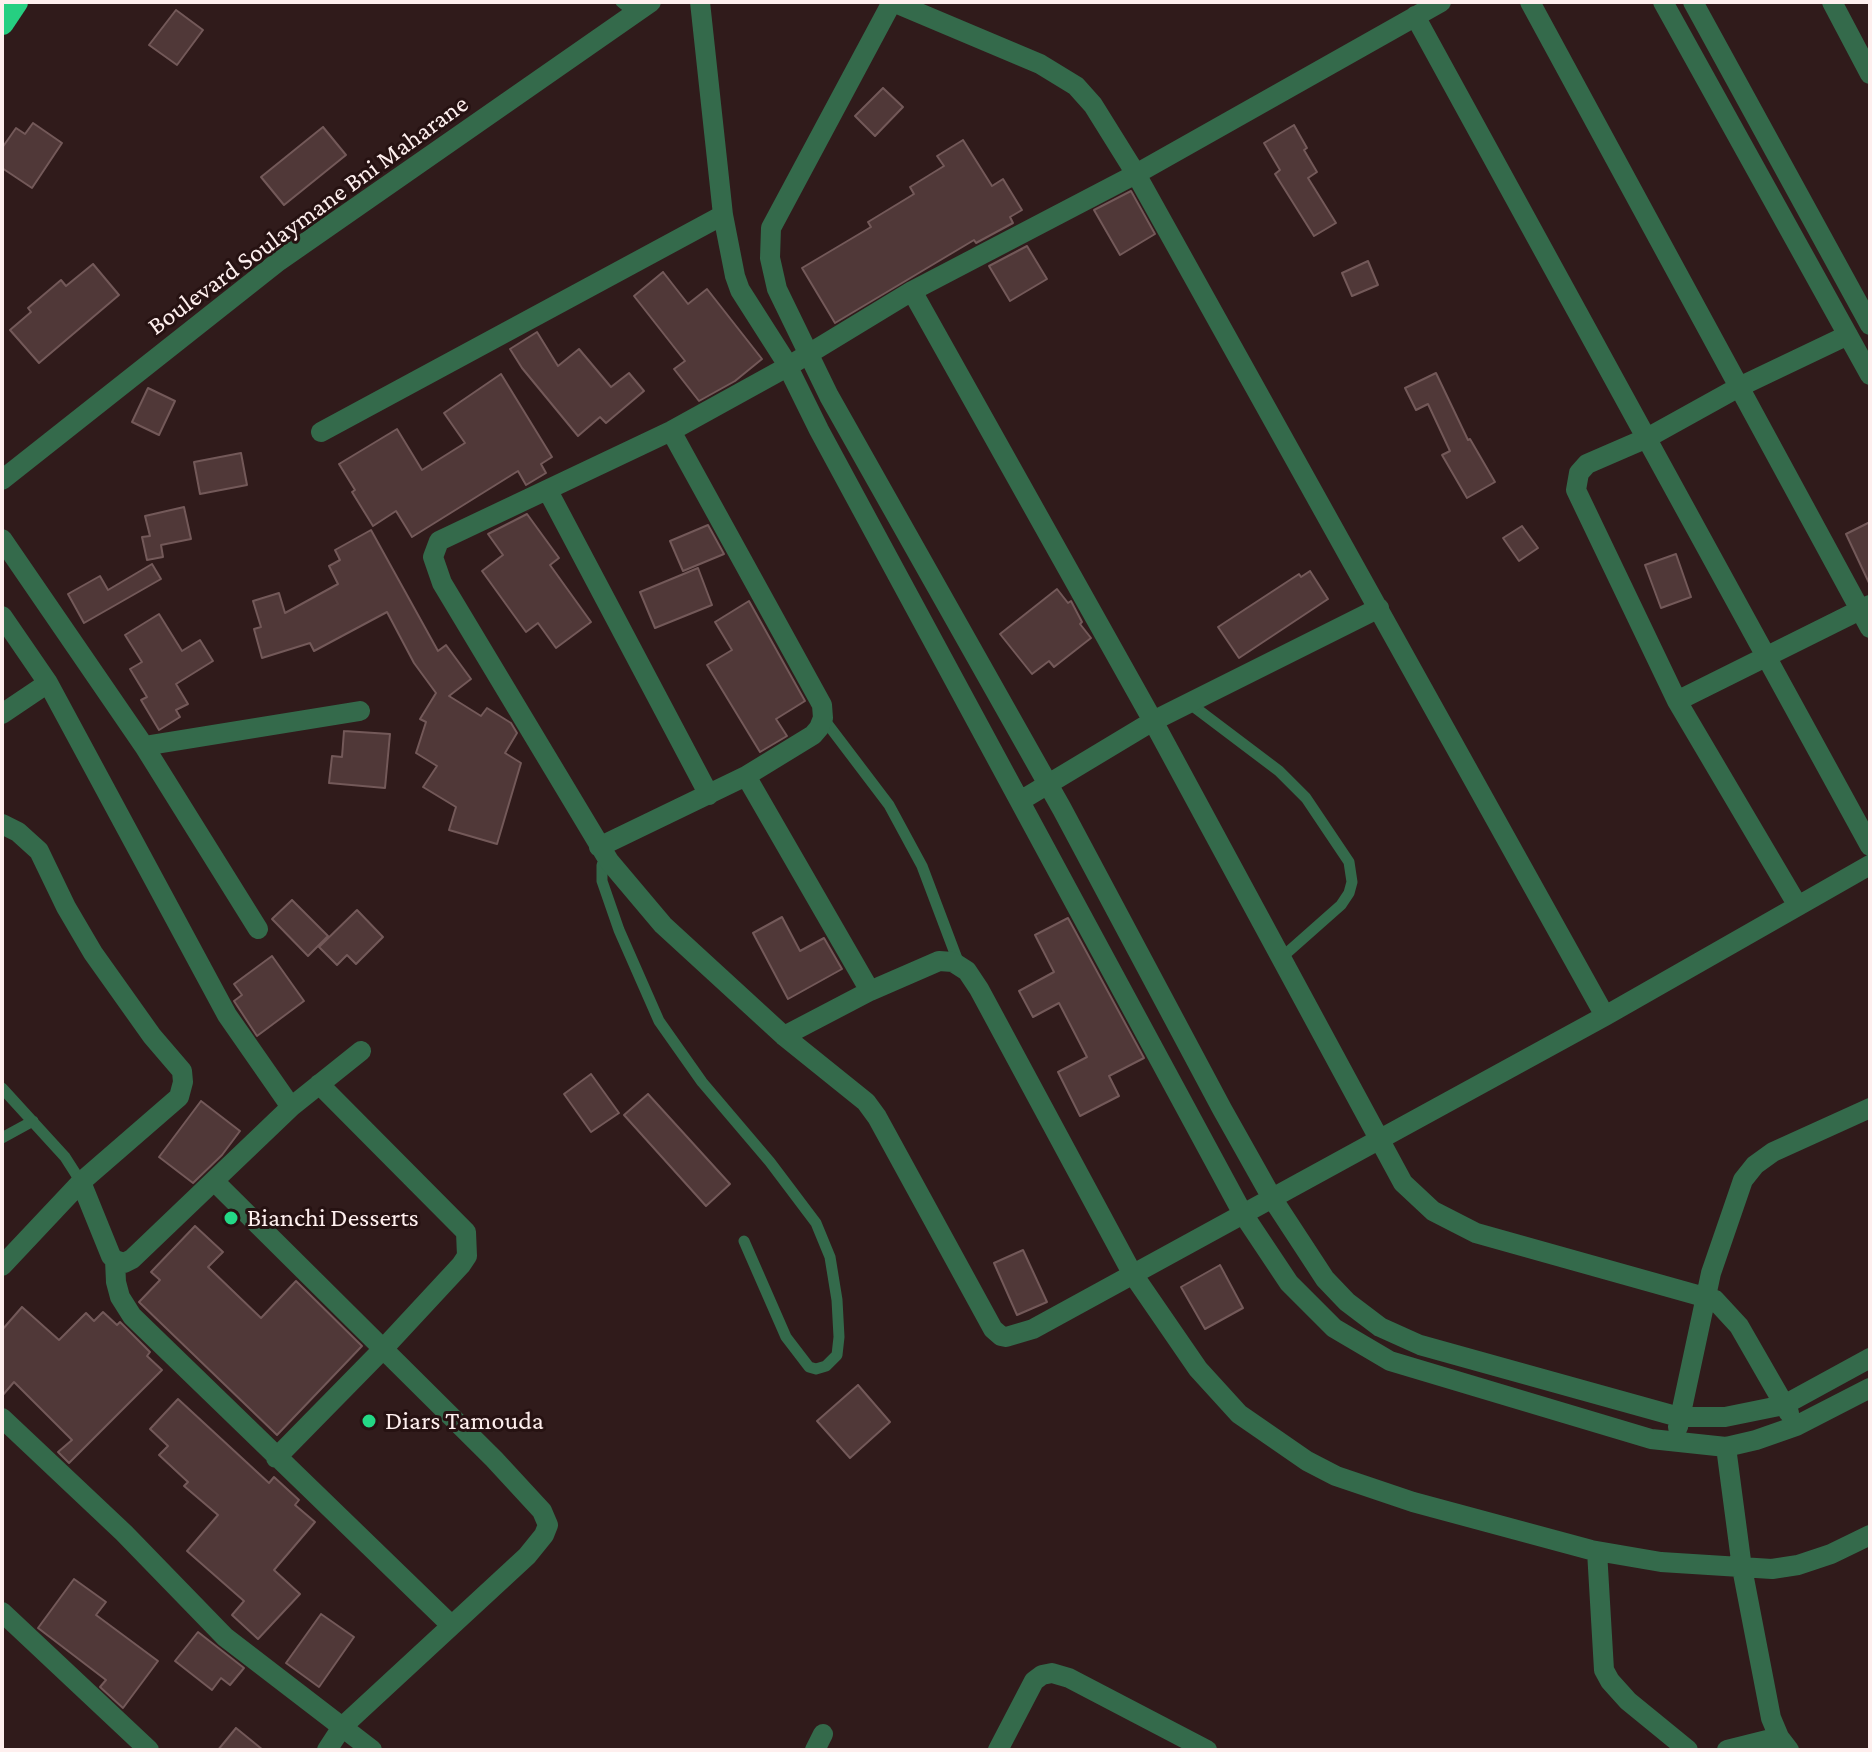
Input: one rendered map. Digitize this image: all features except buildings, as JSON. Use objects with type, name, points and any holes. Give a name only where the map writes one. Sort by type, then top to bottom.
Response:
[{"type":"highway","points":[[2,23],[16,2]]},
{"type":"street","points":[[700,2],[723,215],[740,290],[787,367],[1243,1214],[1302,1298],[1334,1328],[1381,1356],[1437,1376],[1651,1439],[1674,1443],[1726,1447],[1756,1440],[1796,1426],[1870,1388]]},
{"type":"street","points":[[1605,1016],[1136,174],[1093,105],[1076,86],[1057,73],[892,2],[771,228],[773,275],[829,396],[1048,785],[1272,1198],[1325,1279],[1347,1302],[1380,1327],[1420,1345],[1679,1417],[1725,1417],[1784,1405],[1870,1358]]},
{"type":"street","points":[[1441,2],[1136,174],[912,291],[787,367],[671,431],[439,541],[433,557],[442,583],[604,854],[663,925],[784,1036],[871,1108],[993,1329],[1001,1336],[1011,1338],[1033,1329],[1605,1016],[1870,865]]},
{"type":"street","points":[[1530,2],[1739,387],[1867,614],[1766,656],[1677,701]]},
{"type":"street","points":[[1663,2],[1870,375]]},
{"type":"street","points":[[1693,2],[1870,325]]},
{"type":"street","points":[[1832,2],[1870,74]]},
{"type":"street","name":"Boulevard Soulaymane Bni Maharane","points":[[2,480],[279,261],[636,6]]},
{"type":"street","points":[[1415,16],[1870,846]]},
{"type":"street","points":[[321,432],[723,215]]},
{"type":"street","points":[[912,291],[1153,721],[1377,1139],[1411,1192],[1433,1211],[1463,1227],[1715,1300],[1739,1326],[1796,1426]]},
{"type":"street","points":[[1798,906],[1677,701],[1576,490],[1583,467],[1647,438],[1739,387],[1848,335]]},
{"type":"street","points":[[604,854],[746,776],[813,735],[823,718],[822,705],[671,431]]},
{"type":"street","points":[[548,491],[709,795]]},
{"type":"street","points":[[2,539],[144,746],[258,929]]},
{"type":"street","points":[[1020,801],[1153,721],[1379,608]]},
{"type":"street","points":[[2,616],[48,683],[227,1015],[291,1107]]},
{"type":"street","points":[[2,714],[48,683]]},
{"type":"street","points":[[144,746],[360,711]]},
{"type":"street","points":[[746,776],[870,991]]},
{"type":"street","points":[[2,824],[18,832],[39,851],[93,953],[152,1036],[182,1071],[179,1097],[81,1182],[2,1266]]},
{"type":"street","points":[[784,1036],[870,991],[939,961],[947,960],[960,966],[973,978],[1132,1273],[1198,1369],[1239,1414],[1307,1461],[1336,1476],[1413,1502],[1597,1551],[1661,1562],[1772,1569],[1798,1565],[1831,1554],[1870,1535]]},
{"type":"street","points":[[115,1260],[124,1263],[132,1259],[291,1107],[361,1051]]},
{"type":"street","points":[[276,1458],[383,1349],[467,1256],[466,1232],[319,1084]]},
{"type":"street","points":[[1674,1443],[1705,1297],[1743,1180],[1755,1165],[1773,1152],[1870,1108]]},
{"type":"street","points":[[214,1181],[494,1459],[542,1511],[548,1525],[527,1556],[342,1727],[327,1750]]},
{"type":"street","points":[[81,1182],[115,1260],[120,1297],[132,1316],[451,1625]]},
{"type":"street","points":[[2,1418],[112,1522],[225,1637],[372,1750]]},
{"type":"street","points":[[1726,1447],[1742,1568],[1771,1718],[1784,1744],[1727,1750]]},
{"type":"street","points":[[1597,1551],[1604,1670],[1628,1701],[1688,1750]]},
{"type":"street","points":[[2,1612],[125,1742],[149,1750]]},
{"type":"street","points":[[998,1750],[1034,1681],[1052,1673],[1069,1678],[1207,1750]]},
{"type":"lane","points":[[1189,703],[1279,771],[1306,798],[1349,862],[1352,882],[1341,905],[1280,959]]},
{"type":"lane","points":[[823,718],[889,805],[922,866],[960,966]]},
{"type":"lane","points":[[604,854],[602,881],[619,930],[659,1021],[702,1082],[770,1162],[816,1223],[830,1257],[837,1300],[837,1355],[826,1366],[816,1369],[809,1367],[786,1337],[744,1241]]},
{"type":"lane","points":[[2,1088],[65,1157],[81,1182]]},
{"type":"lane","points":[[2,1138],[33,1121]]},
{"type":"place","name":"Bianchi Desserts","points":[[231,1218]]},
{"type":"place","name":"Diars Tamouda","points":[[369,1421]]}]
